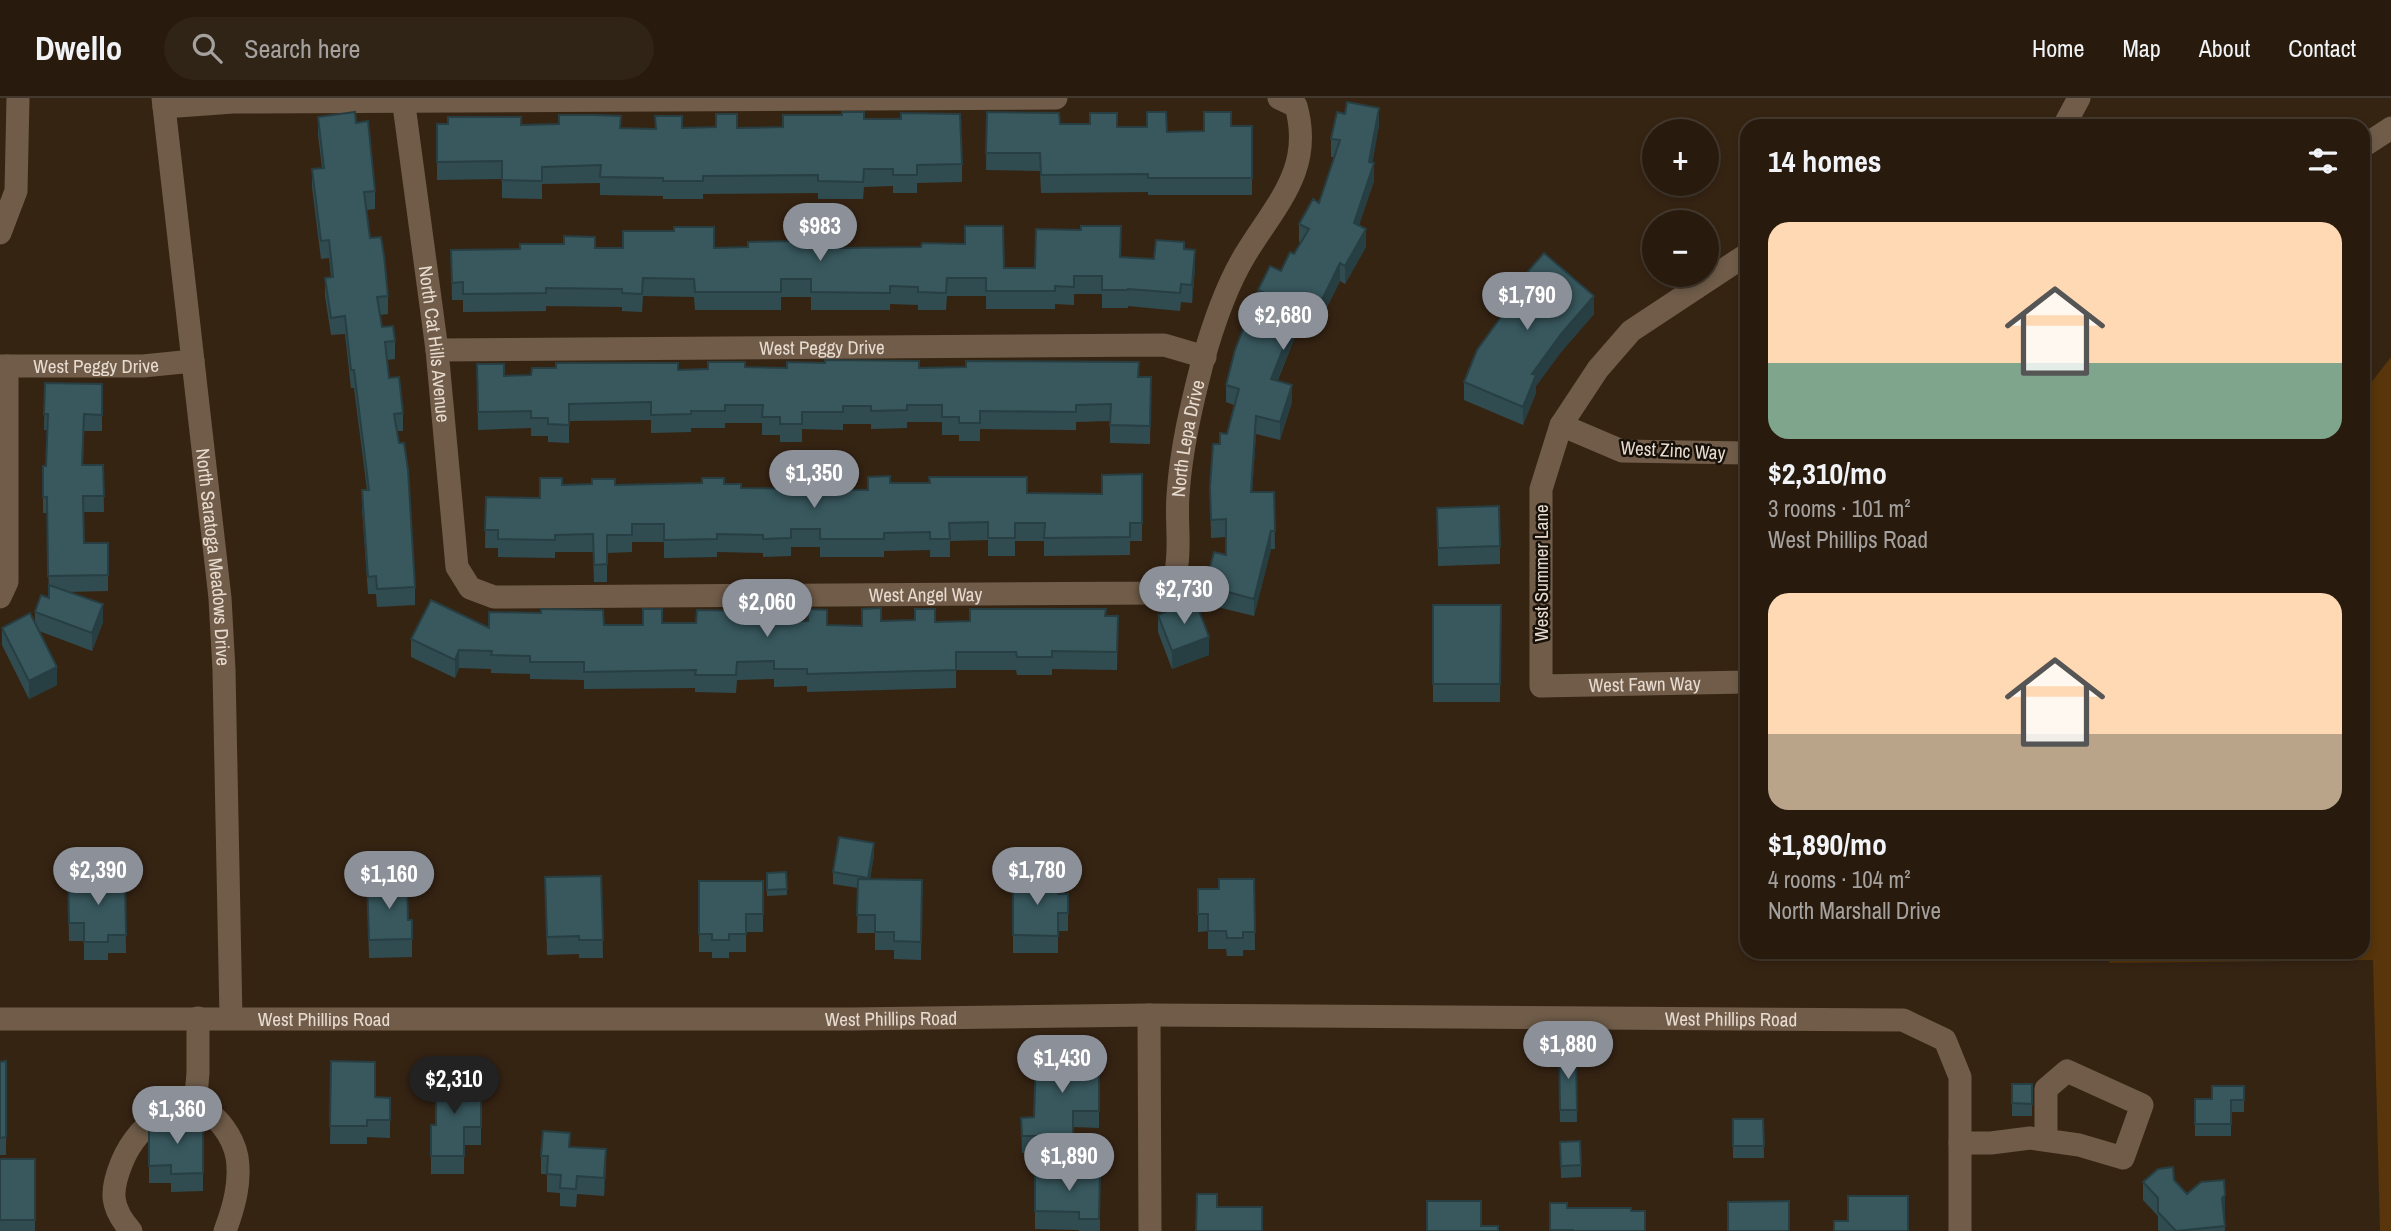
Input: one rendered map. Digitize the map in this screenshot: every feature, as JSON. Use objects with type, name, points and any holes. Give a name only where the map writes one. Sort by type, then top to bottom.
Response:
[{"type":"street","points":[[0,233],[16,191],[18,98]]},
{"type":"street","points":[[163,103],[403,99],[1056,98]]},
{"type":"street","points":[[2068,119],[2079,98]]},
{"type":"street","name":"North Cat Hills Avenue","points":[[403,99],[437,350],[457,567],[470,588]]},
{"type":"street","name":"North Lepa Drive","points":[[1171,584],[1177,565],[1177,496],[1183,449],[1205,357],[1217,319],[1244,256],[1289,187],[1300,158],[1301,125],[1287,102]]},
{"type":"street","name":"North Saratoga Meadows Drive","points":[[163,103],[220,598],[225,670],[231,1018]]},
{"type":"street","points":[[2370,142],[2391,128]]},
{"type":"street","name":"West Summer Lane","points":[[1541,686],[1541,489],[1561,425],[1598,369],[1631,331],[1740,259]]},
{"type":"street","name":"West Peggy Drive","points":[[437,350],[1164,345],[1205,357]]},
{"type":"street","name":"West Peggy Drive","points":[[3,366],[143,366],[193,361]]},
{"type":"street","points":[[0,597],[7,582],[3,366]]},
{"type":"street","name":"West Zinc Way","points":[[1561,425],[1622,451],[1740,453]]},
{"type":"street","name":"West Angel Way","points":[[470,588],[494,597],[1157,593],[1171,584]]},
{"type":"street","name":"West Fawn Way","points":[[1541,686],[1740,682]]},
{"type":"street","points":[[1149,1015],[1150,1231]]},
{"type":"street","name":"West Phillips Road","points":[[0,1019],[852,1019],[1149,1015],[1903,1020],[1945,1040],[1960,1077],[1960,1143]]},
{"type":"street","points":[[195,1107],[198,1018]]},
{"type":"street","points":[[1959,1231],[1960,1143],[1992,1143],[2030,1138],[2079,1145],[2123,1158],[2142,1105],[2067,1071],[2046,1089],[2046,1140]]},
{"type":"street","points":[[131,1231],[118,1216],[114,1201],[114,1180],[124,1155],[140,1131],[155,1117],[171,1110],[195,1107],[217,1119],[230,1136],[237,1156],[238,1185],[225,1231]]},
{"type":"shaded area","points":[[2391,357],[2391,1231],[2380,1231],[2373,960],[2109,963],[2111,959],[2370,959],[2370,384]]},
{"type":"building","points":[[1347,102],[1379,108],[1369,162],[1374,163],[1354,223],[1366,229],[1345,266],[1340,263],[1316,312],[1301,304],[1271,379],[1292,385],[1280,422],[1256,416],[1251,492],[1274,492],[1275,531],[1271,531],[1254,599],[1205,586],[1214,552],[1226,555],[1226,519],[1211,520],[1213,444],[1220,444],[1220,433],[1227,434],[1239,389],[1226,385],[1235,350],[1247,319],[1258,323],[1269,295],[1258,290],[1270,266],[1281,271],[1290,252],[1294,254],[1309,229],[1299,224],[1313,199],[1319,203],[1340,140],[1331,139],[1337,112],[1345,114]]},
{"type":"building","points":[[355,112],[356,123],[368,121],[375,191],[364,192],[370,238],[381,237],[384,256],[388,296],[377,297],[382,327],[393,326],[395,341],[385,342],[389,378],[399,377],[403,413],[394,414],[399,443],[404,443],[408,470],[415,587],[377,589],[376,576],[368,577],[362,490],[369,490],[354,370],[351,370],[345,316],[331,318],[325,278],[333,277],[329,240],[321,241],[312,169],[324,168],[318,117]]},
{"type":"building","points":[[842,112],[864,112],[864,119],[901,119],[901,113],[960,114],[962,164],[917,165],[917,175],[893,175],[893,169],[864,169],[863,182],[818,181],[818,175],[703,176],[703,181],[663,181],[663,178],[600,177],[601,165],[542,167],[542,181],[502,180],[502,161],[437,162],[437,124],[448,124],[448,117],[521,117],[521,125],[559,124],[559,115],[621,116],[620,128],[656,129],[655,116],[682,116],[682,128],[716,127],[716,114],[737,114],[737,128],[783,127],[783,115],[842,115]]},
{"type":"building","points":[[987,112],[1059,113],[1060,124],[1090,124],[1090,113],[1117,113],[1117,127],[1147,127],[1147,112],[1166,112],[1167,132],[1204,131],[1204,112],[1231,112],[1231,126],[1252,126],[1252,178],[1148,178],[1148,174],[1041,175],[1040,153],[986,153]]},
{"type":"building","points":[[965,226],[1003,226],[1004,268],[1035,268],[1036,229],[1081,230],[1081,226],[1121,226],[1120,257],[1154,259],[1156,240],[1184,242],[1184,249],[1195,250],[1192,285],[1181,284],[1180,293],[1102,290],[1102,276],[1074,276],[1074,287],[1055,286],[1055,291],[986,291],[986,278],[947,278],[946,293],[918,292],[918,287],[890,286],[890,293],[811,292],[811,279],[781,279],[781,292],[695,292],[694,279],[643,278],[642,294],[622,293],[622,289],[546,288],[546,293],[463,294],[463,282],[452,283],[451,250],[520,249],[520,244],[564,244],[564,236],[595,237],[595,248],[623,248],[623,231],[674,231],[674,227],[714,227],[714,248],[748,247],[748,242],[790,241],[790,228],[839,227],[839,248],[921,247],[922,243],[965,244]]},
{"type":"building","points":[[1544,253],[1594,296],[1561,334],[1532,374],[1536,375],[1523,407],[1464,382],[1477,350],[1522,288],[1517,284]]},
{"type":"building","points":[[825,360],[919,361],[919,368],[966,367],[966,361],[1139,362],[1138,377],[1151,377],[1150,426],[1110,425],[1111,404],[1076,405],[1076,412],[980,411],[980,423],[959,423],[959,417],[942,417],[942,405],[907,405],[907,410],[871,411],[871,406],[843,406],[843,412],[802,412],[802,424],[780,424],[780,417],[762,417],[763,405],[725,405],[725,411],[651,415],[651,402],[569,404],[569,425],[548,424],[548,418],[531,418],[531,411],[478,412],[477,364],[504,364],[504,376],[531,375],[532,368],[556,368],[556,363],[678,363],[678,370],[708,369],[708,362],[745,362],[745,367],[787,368],[787,362],[825,363]]},
{"type":"building","points":[[45,383],[102,384],[102,415],[84,414],[82,465],[103,465],[104,496],[83,496],[84,543],[108,543],[108,575],[48,576],[47,497],[43,497],[48,414],[44,414]]},
{"type":"building","points":[[1142,474],[1142,523],[1130,523],[1130,537],[1044,538],[1045,523],[1015,523],[1015,538],[988,538],[988,522],[949,523],[950,539],[930,539],[930,532],[884,533],[884,539],[820,539],[820,529],[791,529],[791,538],[763,539],[763,535],[717,534],[717,539],[664,540],[664,524],[632,524],[632,535],[607,535],[607,564],[594,565],[593,534],[555,535],[555,540],[498,539],[498,530],[485,530],[486,497],[540,498],[540,478],[562,478],[562,485],[592,484],[592,479],[615,479],[615,485],[702,483],[702,478],[724,478],[724,484],[741,484],[741,488],[868,490],[868,477],[890,476],[890,483],[930,483],[929,477],[1027,477],[1027,493],[1102,494],[1102,475]]},
{"type":"building","points":[[1499,506],[1500,546],[1438,548],[1437,508]]},
{"type":"building","points":[[49,585],[103,604],[92,633],[35,612],[41,595],[49,598]]},
{"type":"building","points":[[431,600],[489,628],[489,612],[541,613],[541,609],[603,610],[604,625],[643,625],[643,609],[662,609],[662,623],[696,623],[697,610],[769,609],[769,621],[808,621],[808,609],[827,610],[827,625],[862,626],[862,609],[881,608],[881,621],[915,620],[915,609],[935,609],[935,622],[970,621],[970,609],[1106,609],[1105,616],[1118,616],[1117,652],[1052,651],[1052,657],[1017,657],[1016,652],[956,652],[956,670],[807,674],[807,669],[774,669],[774,661],[737,662],[736,675],[695,675],[696,670],[584,672],[584,662],[530,662],[530,656],[491,655],[492,651],[459,650],[455,660],[411,639]]},
{"type":"building","points":[[1195,600],[1209,637],[1172,651],[1158,615]]},
{"type":"building","points":[[1433,605],[1501,605],[1500,684],[1433,684]]},
{"type":"building","points":[[30,613],[57,667],[29,681],[2,628]]},
{"type":"building","points":[[839,837],[874,843],[868,878],[833,872]]},
{"type":"building","points":[[786,872],[787,889],[767,890],[767,873]]},
{"type":"building","points":[[601,876],[603,940],[579,940],[579,936],[547,937],[545,877]]},
{"type":"building","points":[[125,878],[126,935],[108,935],[108,942],[84,942],[84,923],[69,923],[68,880]]},
{"type":"building","points":[[858,879],[922,880],[921,942],[894,941],[894,932],[875,932],[875,915],[857,915]]},
{"type":"building","points":[[1013,879],[1058,880],[1058,894],[1068,894],[1068,913],[1058,913],[1058,936],[1013,935]]},
{"type":"building","points":[[1219,879],[1254,879],[1255,932],[1243,932],[1243,938],[1227,938],[1226,931],[1208,931],[1208,914],[1198,914],[1198,889],[1219,889]]},
{"type":"building","points":[[407,881],[408,920],[412,920],[412,939],[369,940],[367,882]]},
{"type":"building","points":[[699,881],[763,881],[763,914],[746,914],[746,934],[729,934],[729,940],[712,940],[712,934],[699,934]]},
{"type":"building","points":[[1559,1052],[1576,1052],[1577,1110],[1560,1110]]},
{"type":"building","points":[[1036,1058],[1099,1059],[1099,1111],[1073,1111],[1073,1136],[1022,1136],[1021,1118],[1034,1117]]},
{"type":"building","points":[[6,1061],[6,1137],[0,1138],[0,1062]]},
{"type":"building","points":[[331,1061],[375,1062],[375,1097],[390,1098],[390,1120],[367,1120],[367,1126],[330,1126]]},
{"type":"building","points":[[436,1079],[457,1079],[457,1085],[481,1085],[481,1127],[464,1127],[464,1156],[431,1156],[431,1125],[436,1125]]},
{"type":"building","points":[[2012,1084],[2032,1084],[2032,1104],[2012,1103]]},
{"type":"building","points":[[2212,1086],[2244,1086],[2244,1100],[2231,1100],[2231,1124],[2195,1124],[2195,1099],[2212,1099]]},
{"type":"building","points":[[1733,1119],[1763,1119],[1764,1146],[1733,1146]]},
{"type":"building","points":[[154,1121],[203,1121],[203,1173],[171,1174],[171,1165],[149,1166],[149,1127]]},
{"type":"building","points":[[543,1131],[570,1133],[569,1147],[606,1149],[604,1178],[577,1176],[576,1189],[560,1188],[561,1175],[547,1174],[548,1156],[541,1156]]},
{"type":"building","points":[[1580,1141],[1581,1165],[1561,1166],[1560,1142]]},
{"type":"building","points":[[0,1159],[35,1159],[35,1220],[0,1220]]},
{"type":"building","points":[[2173,1167],[2174,1180],[2187,1194],[2201,1182],[2224,1180],[2225,1195],[2222,1198],[2225,1226],[2176,1231],[2158,1212],[2158,1198],[2143,1182],[2158,1169]]},
{"type":"building","points":[[1035,1171],[1100,1171],[1099,1219],[1079,1219],[1079,1212],[1035,1211]]},
{"type":"building","points":[[1197,1194],[1217,1194],[1217,1207],[1262,1207],[1262,1231],[1196,1231]]},
{"type":"building","points":[[1848,1196],[1908,1196],[1908,1231],[1834,1231],[1834,1221],[1848,1221]]},
{"type":"building","points":[[1427,1201],[1481,1201],[1481,1226],[1498,1226],[1498,1231],[1427,1231]]},
{"type":"building","points":[[1789,1201],[1789,1231],[1728,1231],[1728,1202]]},
{"type":"building","points":[[1550,1203],[1567,1203],[1567,1208],[1631,1208],[1631,1211],[1645,1211],[1645,1231],[1550,1230]]}]
